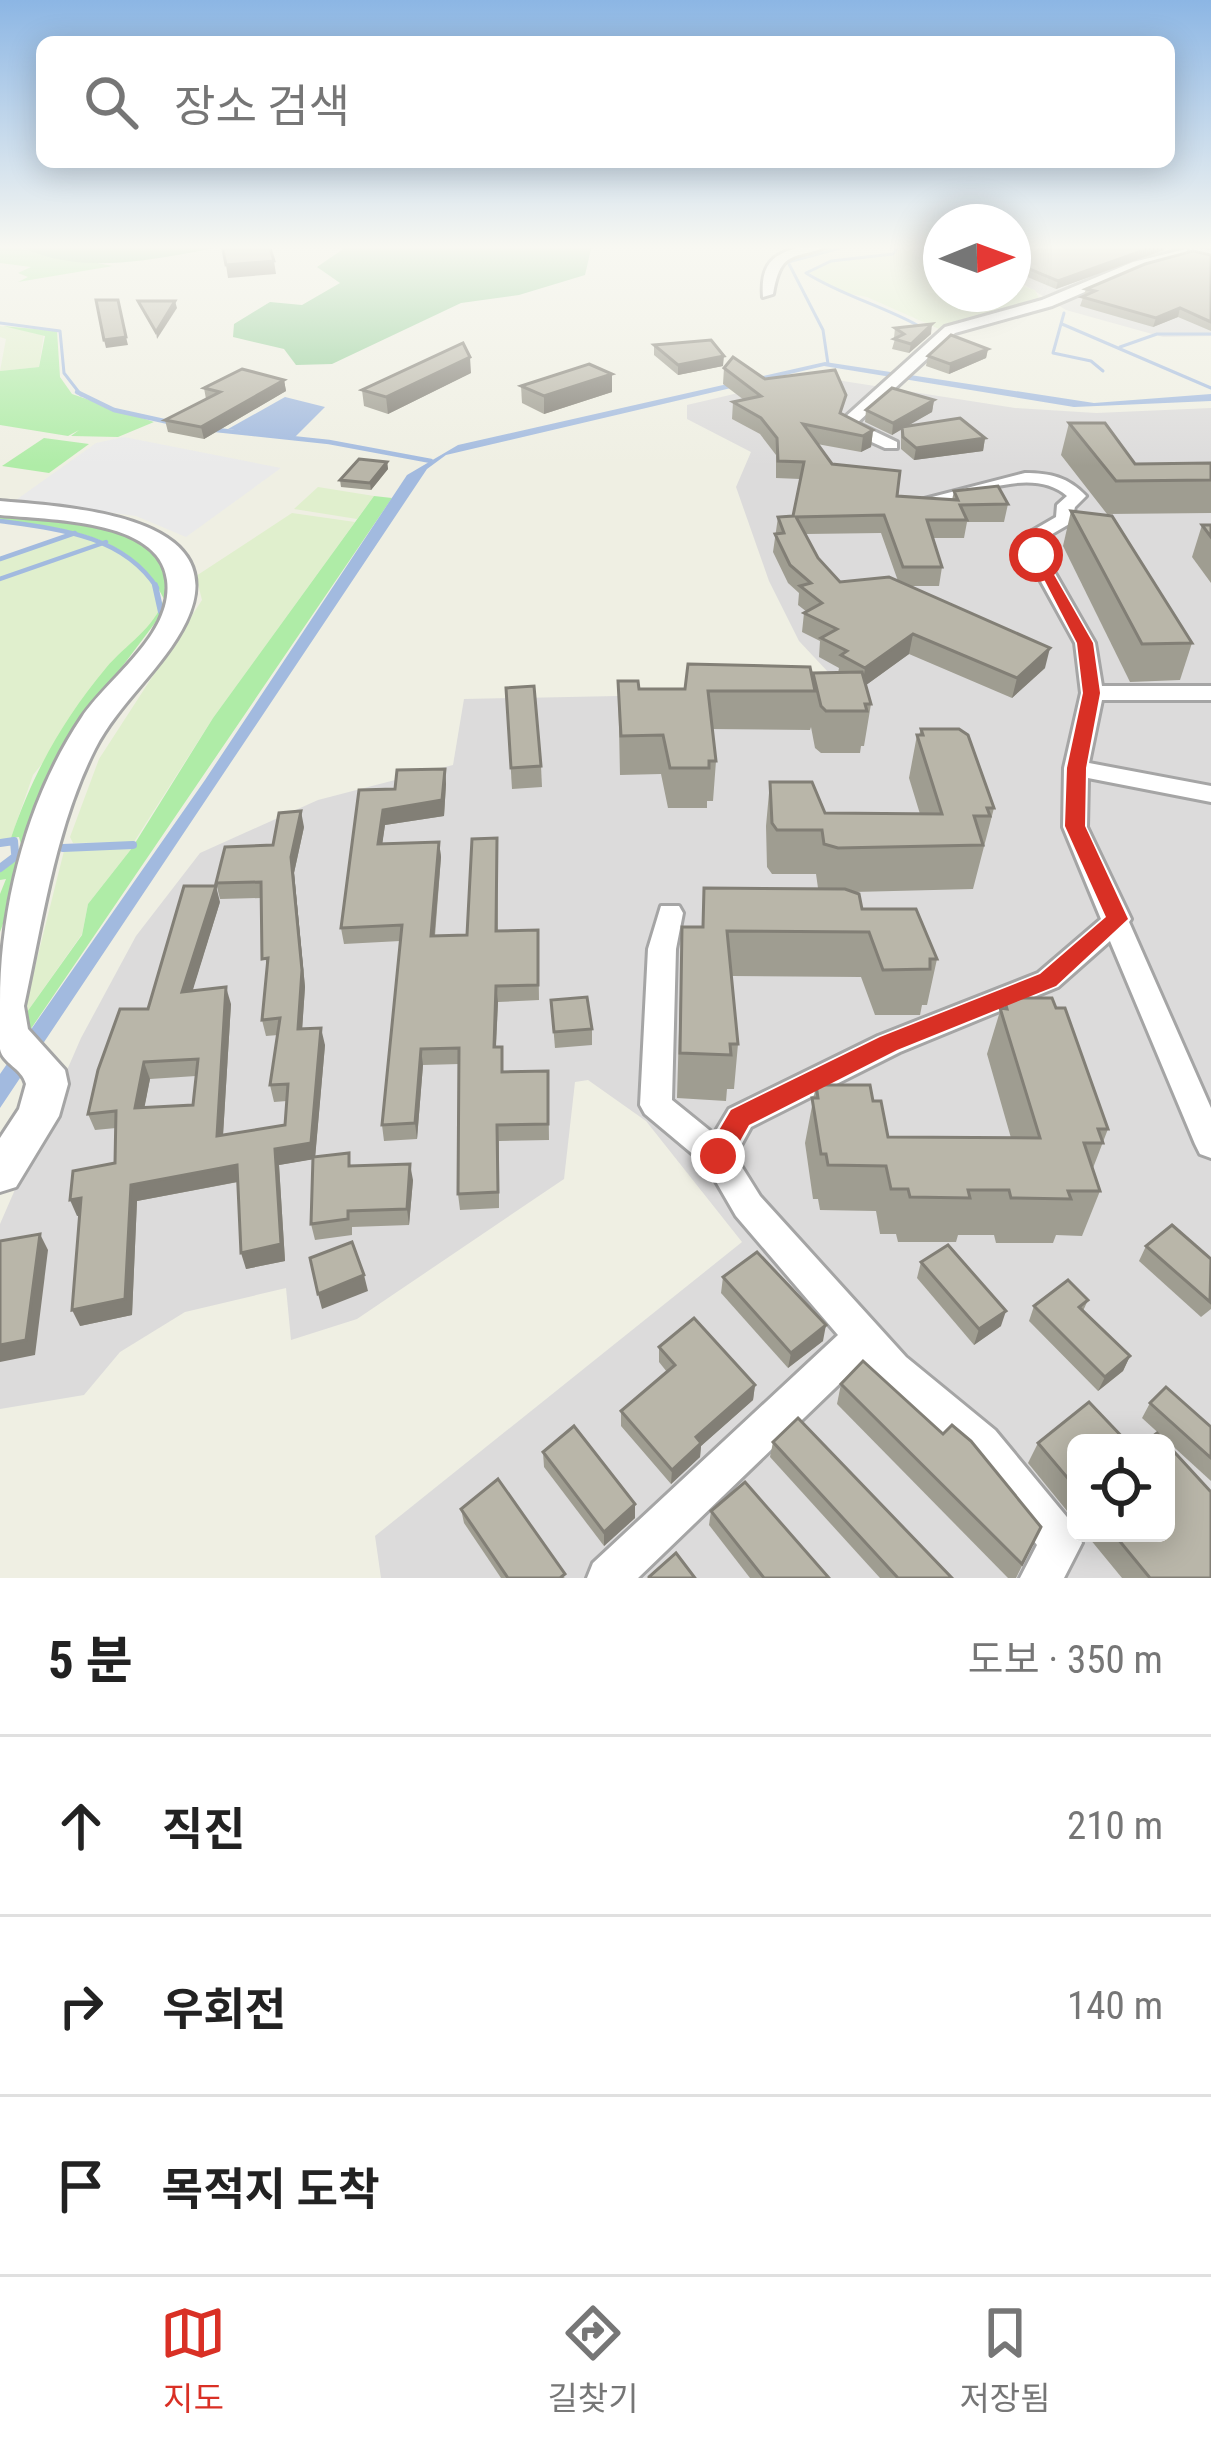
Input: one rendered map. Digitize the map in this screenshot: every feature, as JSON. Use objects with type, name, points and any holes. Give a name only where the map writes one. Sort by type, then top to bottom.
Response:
[{"type":"street","points":[[891,445],[851,430],[848,422],[933,340],[984,319]]},
{"type":"street","points":[[905,504],[949,499],[1000,481],[1058,479],[1077,496],[1066,505],[1065,519],[1031,539],[1031,547],[1085,643],[1091,693],[1076,768],[1075,826],[1211,1144]]},
{"type":"street","points":[[0,508],[89,519],[142,534],[172,557],[182,597],[172,622],[111,697],[74,758],[4,990],[6,1031],[46,1072],[38,1115],[0,1173]]},
{"type":"street","points":[[1091,693],[1211,693]]},
{"type":"street","points":[[1076,768],[1211,794]]},
{"type":"street","points":[[670,913],[662,949],[656,1105],[718,1156],[748,1206],[893,1370],[981,1444],[1061,1543],[1041,1578]]},
{"type":"street","points":[[718,1156],[740,1118],[889,1044],[1048,980],[1118,919]]},
{"type":"street","points":[[608,1578],[863,1336]]},
{"type":"shaded area","points":[[1097,319],[1211,319],[1211,336],[1163,337]]},
{"type":"shaded area","points":[[811,376],[1015,408],[1096,413],[1211,408],[1211,1578],[381,1578],[375,1536],[742,1242],[646,1121],[588,1080],[575,1082],[564,1179],[357,1319],[291,1340],[286,1288],[185,1312],[120,1352],[84,1395],[0,1409],[0,1224],[81,1038],[136,936],[200,853],[318,800],[453,765],[464,699],[666,695],[859,705],[799,641],[769,581],[736,487],[751,452],[687,419],[687,405]]},
{"type":"shaded area","points":[[124,437],[281,468],[186,537],[136,516],[16,500],[96,443]]},
{"type":"green space","points":[[243,319],[428,319],[332,364],[296,365],[284,349],[233,337],[234,324]]},
{"type":"green space","points":[[916,319],[976,319],[939,329]]},
{"type":"green space","points":[[0,326],[44,333],[39,367],[0,371],[6,339],[0,337]]},
{"type":"green space","points":[[3,326],[57,331],[60,377],[72,394],[154,422],[118,437],[71,436],[79,430],[68,436],[0,425],[0,371],[39,367],[45,336]]},
{"type":"green space","points":[[44,438],[89,444],[49,473],[2,466]]},
{"type":"green space","points":[[318,487],[374,496],[357,519],[294,509]]},
{"type":"green space","points":[[374,496],[392,498],[26,1036],[22,1019],[82,935],[88,904],[132,848],[213,718]]},
{"type":"green space","points":[[292,513],[355,522],[213,718],[134,842],[73,843],[70,837],[99,759],[202,600],[196,576]]},
{"type":"green space","points":[[0,515],[82,523],[135,539],[155,554],[167,575],[170,603],[73,732],[0,932],[0,894],[6,879],[0,880],[0,872],[23,852],[19,837],[11,838],[39,770],[90,688],[147,628],[164,599],[135,561],[116,548],[72,531],[0,521]]},
{"type":"green space","points":[[75,534],[109,544],[142,569],[159,594],[161,614],[33,775],[11,838],[0,840],[0,580],[74,555],[0,578],[0,560]]},
{"type":"green space","points":[[132,848],[88,904],[82,934],[22,1019],[64,851]]},
{"type":"water","points":[[825,362],[1094,403],[1211,394],[1211,401],[1074,407],[824,366],[446,455],[427,469],[0,1108],[0,1074],[205,780],[407,475],[458,445]]},
{"type":"water","points":[[285,397],[325,407],[293,439],[228,429]]},
{"type":"building","points":[[100,319],[122,319],[126,337],[104,340]]},
{"type":"building","points":[[148,319],[164,319],[156,332]]},
{"type":"building","points":[[932,324],[911,344],[894,339],[904,334],[895,328]]},
{"type":"building","points":[[951,335],[988,349],[950,364],[928,356]]},
{"type":"building","points":[[711,340],[724,356],[678,365],[654,345]]},
{"type":"building","points":[[463,343],[470,357],[386,397],[362,390]]},
{"type":"building","points":[[733,357],[765,379],[835,370],[846,395],[840,413],[873,430],[863,436],[803,424],[832,464],[900,471],[897,496],[958,500],[954,491],[998,486],[1008,504],[960,505],[967,520],[927,520],[942,567],[903,567],[884,515],[796,517],[818,558],[840,582],[889,577],[1050,648],[1017,678],[913,634],[865,668],[841,655],[847,651],[821,638],[837,629],[804,613],[822,603],[800,586],[811,583],[790,565],[775,534],[784,533],[778,517],[793,516],[804,462],[778,461],[777,438],[761,418],[733,402],[761,396],[724,368]]},
{"type":"building","points":[[589,364],[612,374],[544,396],[521,386]]},
{"type":"building","points":[[242,369],[284,380],[201,427],[165,420],[220,392],[204,388]]},
{"type":"building","points":[[892,388],[934,400],[893,423],[866,410]]},
{"type":"building","points":[[960,418],[985,438],[916,448],[903,437],[902,427]]},
{"type":"building","points":[[1069,423],[1105,423],[1135,464],[1211,463],[1211,480],[1116,481]]},
{"type":"building","points":[[359,459],[387,462],[370,483],[340,480]]},
{"type":"building","points":[[1071,511],[1112,516],[1192,643],[1142,644]]},
{"type":"building","points":[[688,664],[810,667],[815,691],[708,691],[716,761],[709,761],[709,768],[670,768],[663,735],[621,736],[618,681],[638,681],[639,689],[685,689]]},
{"type":"building","points":[[862,672],[871,704],[865,704],[867,711],[826,711],[821,706],[813,673]]},
{"type":"building","points":[[534,686],[541,766],[511,768],[506,688]]},
{"type":"building","points":[[921,729],[959,729],[968,735],[994,808],[987,808],[990,816],[974,816],[983,845],[838,848],[824,844],[822,830],[777,830],[772,823],[770,782],[812,782],[825,813],[942,814],[917,735],[923,735]]},
{"type":"building","points":[[445,769],[442,800],[383,810],[378,844],[439,842],[431,936],[467,935],[472,839],[497,838],[496,931],[538,930],[538,985],[496,986],[494,1047],[502,1047],[502,1072],[548,1071],[548,1124],[497,1125],[498,1192],[458,1194],[459,1048],[421,1049],[415,1123],[382,1125],[402,925],[341,928],[359,790],[395,789],[397,770]]},
{"type":"building","points":[[301,811],[291,857],[302,970],[298,1029],[321,1028],[311,1143],[275,1149],[281,1244],[241,1253],[237,1165],[131,1185],[125,1299],[72,1310],[81,1198],[70,1200],[73,1171],[115,1163],[116,1111],[88,1114],[98,1070],[120,1009],[148,1009],[184,886],[216,886],[182,992],[226,987],[217,1136],[285,1125],[288,1084],[270,1085],[280,1018],[262,1020],[268,958],[262,959],[261,882],[216,883],[225,847],[273,845],[279,813]],"holes":[[[198,1059],[193,1105],[135,1108],[144,1062]]]},
{"type":"building","points":[[704,888],[845,889],[859,894],[862,909],[916,909],[937,959],[930,959],[930,969],[883,970],[869,932],[727,931],[738,1044],[730,1044],[731,1055],[680,1053],[682,927],[703,927]]},
{"type":"building","points":[[587,997],[592,1029],[554,1032],[551,1000]]},
{"type":"building","points":[[1004,998],[1052,998],[1056,1008],[1065,1008],[1108,1129],[1098,1129],[1103,1143],[1084,1143],[1100,1191],[1068,1191],[1071,1199],[1011,1198],[1009,1190],[968,1190],[970,1198],[910,1197],[908,1189],[891,1189],[886,1166],[828,1165],[826,1154],[821,1154],[812,1098],[818,1098],[816,1085],[870,1085],[873,1101],[881,1101],[888,1137],[1040,1138],[1000,1008],[1007,1009]]},
{"type":"building","points":[[349,1153],[349,1166],[410,1164],[407,1209],[348,1211],[348,1219],[311,1224],[313,1157]]},
{"type":"building","points":[[1172,1225],[1211,1259],[1210,1302],[1146,1246]]},
{"type":"building","points":[[40,1234],[26,1340],[0,1345],[0,1241]]},
{"type":"building","points":[[352,1242],[364,1275],[318,1294],[310,1258]]},
{"type":"building","points":[[948,1245],[1006,1311],[979,1329],[921,1262]]},
{"type":"building","points":[[757,1252],[826,1325],[791,1353],[723,1277]]},
{"type":"building","points":[[1068,1280],[1088,1300],[1079,1307],[1130,1356],[1105,1377],[1034,1306]]},
{"type":"building","points":[[694,1318],[755,1385],[696,1437],[701,1443],[672,1470],[621,1411],[675,1365],[659,1347]]},
{"type":"building","points":[[863,1361],[943,1434],[952,1425],[971,1441],[1041,1527],[1022,1564],[841,1384]]},
{"type":"building","points":[[1166,1387],[1211,1427],[1211,1458],[1150,1403]]},
{"type":"building","points":[[1089,1402],[1119,1434],[1067,1434],[1067,1477],[1038,1443]]},
{"type":"building","points":[[798,1418],[952,1578],[898,1578],[773,1442]]},
{"type":"building","points":[[574,1426],[635,1504],[604,1532],[543,1452]]},
{"type":"building","points":[[1175,1453],[1211,1492],[1211,1578],[1150,1578],[1120,1542],[1175,1542]]},
{"type":"building","points":[[498,1479],[565,1574],[560,1578],[508,1578],[461,1509]]},
{"type":"building","points":[[745,1482],[829,1578],[764,1578],[711,1511]]},
{"type":"building","points":[[676,1553],[695,1578],[649,1578],[649,1577]]},
{"type":"waterway","points":[[817,319],[828,364]]},
{"type":"waterway","points":[[903,319],[917,325]]},
{"type":"waterway","points":[[1062,319],[1053,353],[1091,361],[1103,371]]},
{"type":"waterway","points":[[0,323],[60,331],[64,373],[80,393]]},
{"type":"waterway","points":[[1062,324],[1211,388]]},
{"type":"waterway","points":[[1120,347],[1157,334],[1211,334]]},
{"type":"waterway","points":[[80,393],[114,410],[173,423]]},
{"type":"waterway","points":[[216,430],[329,442],[431,461]]},
{"type":"waterway","points":[[0,521],[73,534]]},
{"type":"waterway","points":[[0,559],[73,534]]},
{"type":"waterway","points":[[73,534],[102,543]]},
{"type":"waterway","points":[[102,543],[106,542]]},
{"type":"waterway","points":[[0,579],[102,543]]},
{"type":"waterway","points":[[102,543],[126,556],[155,586]]},
{"type":"waterway","points":[[155,586],[161,612]]},
{"type":"waterway","points":[[0,843],[14,841],[15,853]]},
{"type":"waterway","points":[[63,848],[133,845]]},
{"type":"waterway","points":[[0,868],[20,853]]},
{"type":"route","points":[[718,1156],[740,1118],[889,1044],[1048,980],[1118,919],[1075,826],[1076,768],[1091,693],[1085,643],[1036,555]]}]
